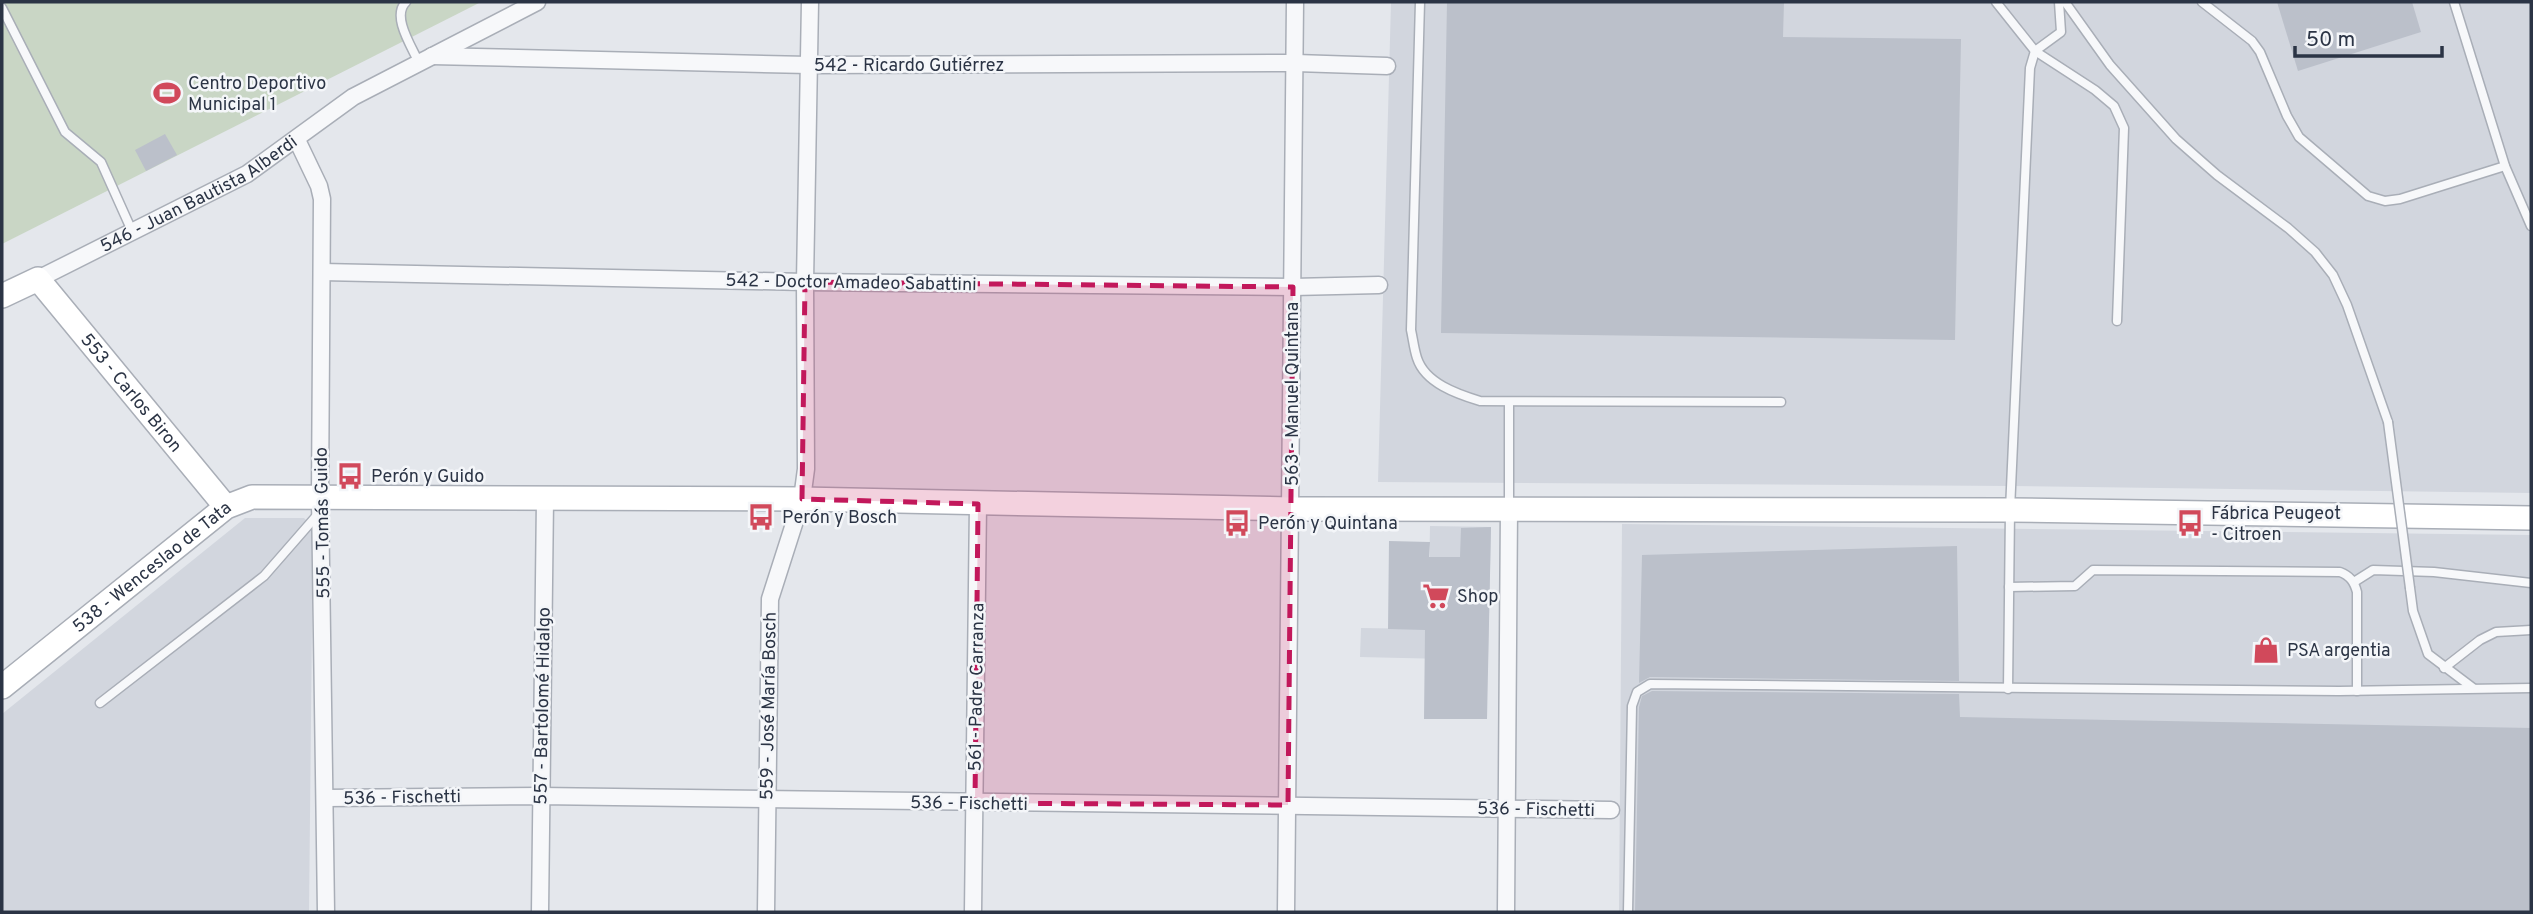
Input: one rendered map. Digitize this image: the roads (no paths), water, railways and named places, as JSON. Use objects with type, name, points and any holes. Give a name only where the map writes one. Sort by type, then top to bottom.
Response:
[{"type":"street","name":"546 - Juan Bautista Alberdi","points":[[2,296],[247,174],[353,97],[537,2]]},
{"type":"street","name":"559 - José María Bosch","points":[[766,912],[770,599],[802,499],[806,469],[805,282],[810,2]]},
{"type":"street","name":"563 - Manuel Quintana","points":[[1286,912],[1295,2]]},
{"type":"street","name":"542 - Ricardo Gutiérrez","points":[[426,59],[809,65],[1296,63],[1387,66]]},
{"type":"street","name":"555 - Tomás Guido","points":[[297,140],[323,200],[321,503],[326,912]]},
{"type":"street","name":"542 - Doctor Amadeo Sabattini","points":[[322,272],[805,282],[1293,287],[1380,285]]},
{"type":"street","name":"553 - Carlos Biron","points":[[38,279],[226,506]]},
{"type":"street","name":"538 - Wenceslao de Tata","points":[[2,687],[226,506],[252,497],[321,503],[545,499],[802,499],[1291,509],[2010,510],[2531,518]]},
{"type":"street","name":"557 - Bartolomé Hidalgo","points":[[540,912],[545,499]]},
{"type":"street","name":"561 - Padre Carranza","points":[[973,912],[978,504]]},
{"type":"street","points":[[1506,912],[1509,509]]},
{"type":"street","name":"536 - Fischetti","points":[[326,798],[540,796],[1611,810]]},
{"type":"lane","points":[[406,2],[399,14],[426,59]]},
{"type":"lane","points":[[1420,2],[1412,330],[1418,361],[1433,379],[1457,394],[1480,401],[1781,402]]},
{"type":"lane","points":[[1996,2],[2035,51],[2095,90],[2114,106],[2124,128],[2117,321]]},
{"type":"lane","points":[[2008,689],[2010,510],[2030,68],[2035,51],[2061,32],[2059,2]]},
{"type":"lane","points":[[2065,2],[2110,65],[2176,139],[2217,175],[2288,228],[2315,252],[2333,275],[2347,305],[2388,422],[2413,611],[2428,654],[2473,688]]},
{"type":"lane","points":[[2202,2],[2252,41],[2260,51],[2287,116],[2299,137],[2368,196],[2385,201],[2400,199],[2505,166]]},
{"type":"lane","points":[[2454,2],[2505,166],[2531,226]]},
{"type":"lane","points":[[2,8],[65,132],[101,162],[132,231]]},
{"type":"lane","points":[[1509,402],[1509,509]]},
{"type":"lane","points":[[100,703],[264,576],[321,503]]},
{"type":"lane","points":[[2009,587],[2075,586],[2094,570],[2340,572],[2354,582],[2357,592],[2357,691]]},
{"type":"lane","points":[[2354,582],[2373,570],[2434,572],[2531,583]]},
{"type":"lane","points":[[2444,668],[2480,640],[2496,632],[2531,630]]},
{"type":"lane","points":[[1628,912],[1632,706],[1637,692],[1650,684],[2357,691],[2531,688]]},
{"type":"place","name":"Centro Deportivo Municipal 1","points":[[167,93]]},
{"type":"place","name":"Perón y Guido","points":[[350,476]]},
{"type":"place","name":"Perón y Bosch","points":[[761,517]]},
{"type":"place","name":"Perón y Quintana","points":[[1237,523]]},
{"type":"place","name":"Fábrica Peugeot - Citroen","points":[[2190,523]]},
{"type":"place","name":"Shop","points":[[1436,596]]},
{"type":"place","name":"PSA argentia","points":[[2266,650]]}]
